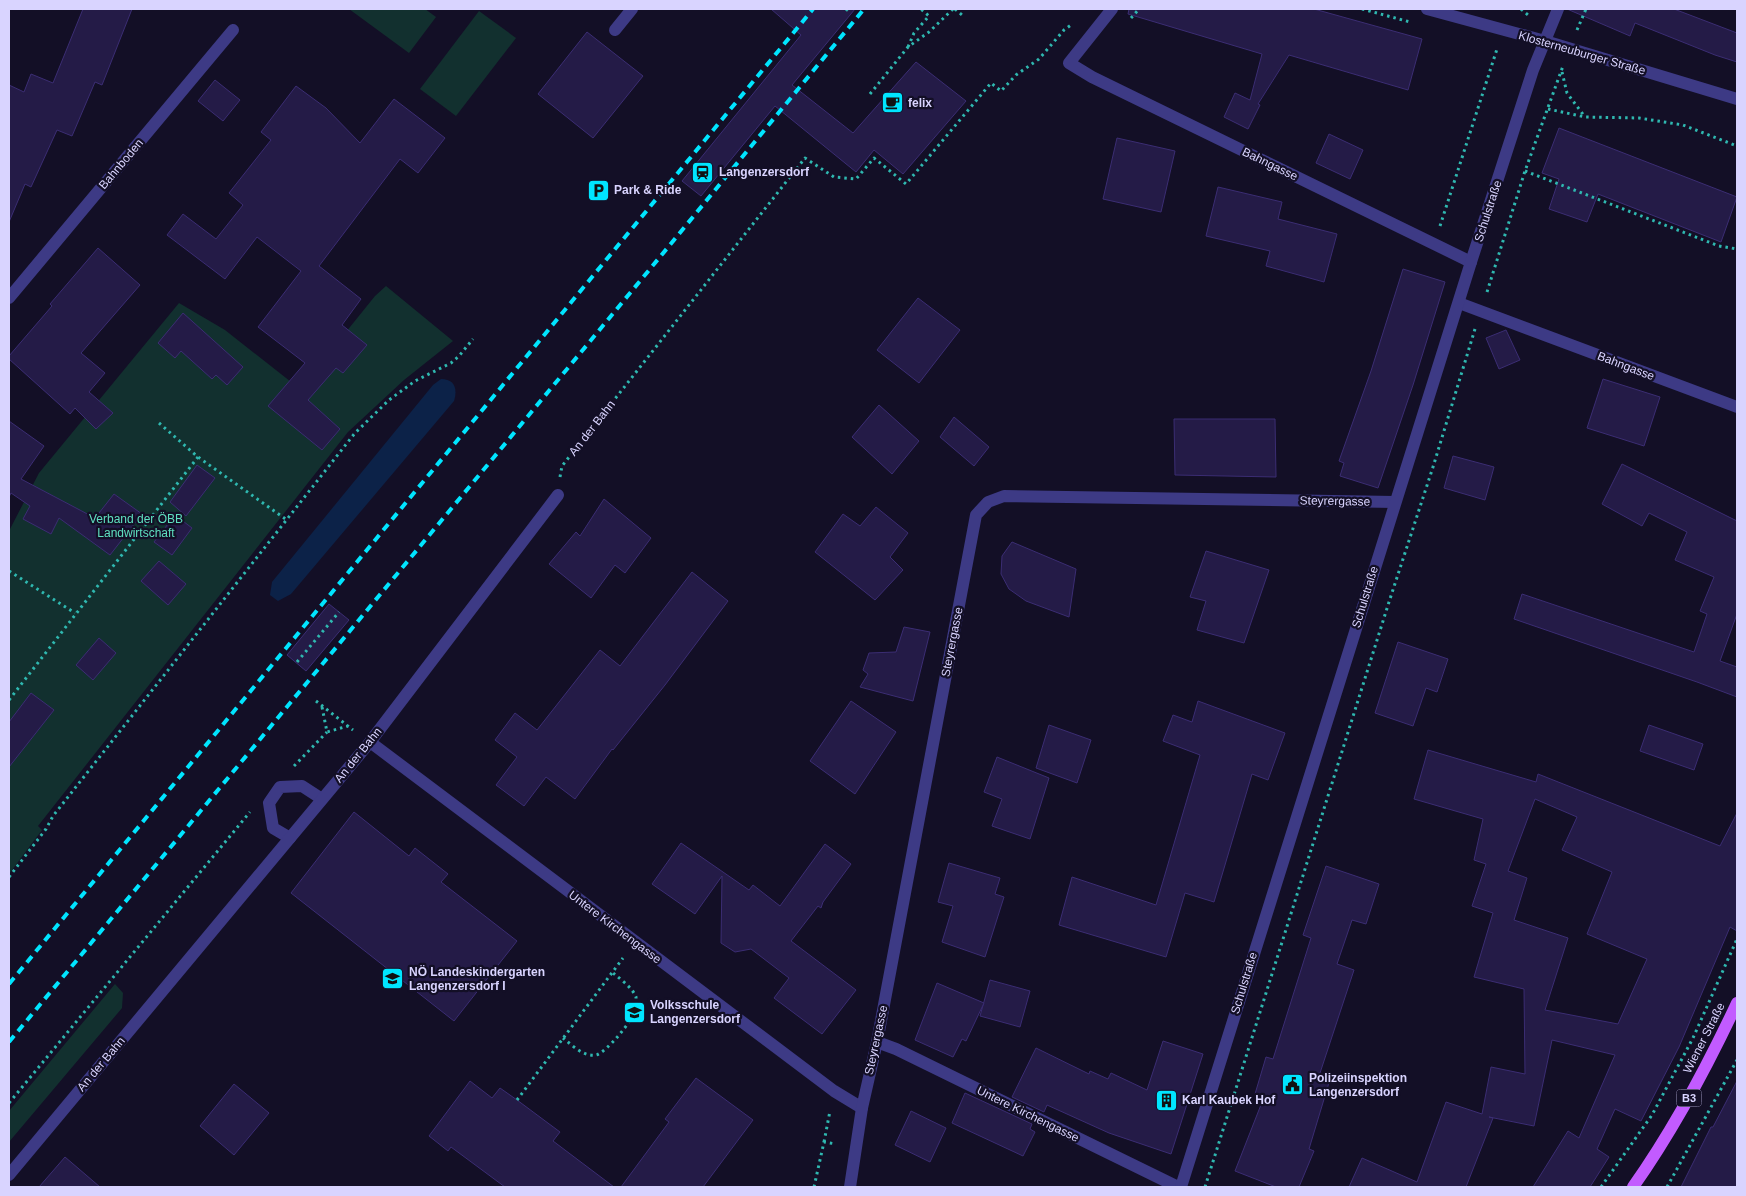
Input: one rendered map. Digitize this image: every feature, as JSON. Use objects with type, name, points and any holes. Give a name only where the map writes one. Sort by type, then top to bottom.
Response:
[{"type":"main road","name":"Wiener Straße","points":[[1633,1187],[1682,1110],[1718,1044],[1737,1003]]},
{"type":"street","points":[[615,30],[632,9]]},
{"type":"street","name":"Bahngasse","points":[[1112,9],[1069,63],[1101,81],[1471,262]]},
{"type":"street","name":"Klosterneuburger Straße","points":[[1427,9],[1570,48],[1737,99]]},
{"type":"street","name":"Schulstraße","points":[[1179,1187],[1471,262],[1537,60],[1558,9]]},
{"type":"street","name":"Bahnboden","points":[[9,298],[233,30]]},
{"type":"street","name":"Bahngasse","points":[[1459,303],[1737,407]]},
{"type":"street","name":"An der Bahn","points":[[9,1175],[370,742],[558,495]]},
{"type":"street","name":"Steyrergasse","points":[[850,1187],[862,1108],[877,1042],[976,515],[988,502],[1004,496],[1395,502]]},
{"type":"street","name":"Untere Kirchengasse","points":[[370,742],[834,1091],[862,1108]]},
{"type":"street","points":[[290,838],[273,828],[268,803],[280,788],[302,786],[322,799]]},
{"type":"street","name":"Untere Kirchengasse","points":[[877,1042],[896,1049],[1179,1187]]},
{"type":"path","points":[[908,47],[914,33],[929,16],[921,9]]},
{"type":"path","points":[[870,94],[908,47],[929,32],[954,9],[962,15]]},
{"type":"path","points":[[1362,9],[1417,24]]},
{"type":"path","points":[[1206,1187],[1525,171],[1586,9]]},
{"type":"path","name":"An der Bahn","points":[[558,495],[562,466],[805,158],[834,177],[856,179],[874,158],[906,184],[990,83],[1001,91],[1016,75],[1039,59],[1064,30],[1074,24]]},
{"type":"path","points":[[1434,244],[1498,46]]},
{"type":"path","points":[[1537,60],[1562,70]]},
{"type":"path","points":[[1562,70],[1567,93],[1585,117]]},
{"type":"path","points":[[1548,109],[1585,117],[1639,118],[1683,125],[1737,146]]},
{"type":"path","points":[[1525,171],[1590,194],[1719,246],[1737,249]]},
{"type":"path","points":[[1678,230],[1680,226]]},
{"type":"path","points":[[9,877],[46,829],[53,816],[355,432],[388,400],[415,381],[451,363],[473,339]]},
{"type":"path","points":[[159,423],[198,457],[287,520]]},
{"type":"path","points":[[9,700],[198,457]]},
{"type":"path","points":[[9,571],[75,613]]},
{"type":"path","points":[[297,662],[339,612]]},
{"type":"path","points":[[316,701],[335,716]]},
{"type":"path","points":[[322,706],[326,730]]},
{"type":"path","points":[[294,766],[326,730],[348,726]]},
{"type":"path","points":[[9,1103],[254,808]]},
{"type":"path","points":[[1600,1187],[1652,1115],[1693,1038],[1737,939]]},
{"type":"path","points":[[516,1100],[635,942]]},
{"type":"path","points":[[562,1038],[579,1051],[590,1055],[597,1055],[604,1052],[633,1016],[637,1008],[636,997],[630,988],[612,972]]},
{"type":"path","points":[[1667,1187],[1737,1060]]},
{"type":"path","points":[[814,1187],[834,1091]]},
{"type":"path","points":[[824,1142],[856,1148]]},
{"type":"green space","points":[[349,9],[425,9],[436,17],[409,53]]},
{"type":"green space","points":[[479,11],[516,38],[456,116],[420,89]]},
{"type":"green space","name":"Verband der ÖBB Landwirtschaft","points":[[386,286],[453,341],[404,380],[348,432],[38,826],[42,830],[9,874],[9,531],[39,473],[179,303],[225,330],[300,389],[375,296]]},
{"type":"green space","points":[[115,984],[123,993],[122,1008],[9,1142],[9,1111]]},
{"type":"water","points":[[441,379],[445,379],[454,385],[454,401],[291,594],[278,601],[270,595],[272,582],[433,385]]},
{"type":"building","points":[[83,9],[132,9],[102,85],[95,82],[72,136],[57,130],[31,187],[25,184],[9,222],[9,85],[24,92],[31,74],[53,83]]},
{"type":"building","points":[[771,9],[855,9],[792,85],[853,133],[916,62],[966,101],[903,174],[874,150],[856,172],[775,106],[701,196],[682,181],[801,35]]},
{"type":"building","points":[[1129,9],[1314,9],[1422,39],[1408,90],[1289,55],[1258,104],[1260,105],[1248,129],[1224,117],[1235,93],[1250,100],[1262,54],[1128,14]]},
{"type":"building","points":[[1567,9],[1674,9],[1737,33],[1737,62],[1635,23],[1630,36]]},
{"type":"building","points":[[587,32],[643,76],[593,138],[538,94]]},
{"type":"building","points":[[215,80],[240,100],[223,121],[198,101]]},
{"type":"building","points":[[296,86],[326,108],[360,143],[394,99],[445,138],[418,173],[400,159],[319,266],[361,299],[342,325],[367,345],[343,373],[336,368],[308,400],[340,429],[322,450],[268,406],[305,363],[258,327],[301,271],[257,237],[225,279],[167,235],[183,214],[216,239],[243,205],[229,193],[271,140],[261,132]]},
{"type":"building","points":[[1559,128],[1737,197],[1721,242],[1598,194],[1587,222],[1549,209],[1559,179],[1542,173]]},
{"type":"building","points":[[1329,134],[1363,150],[1350,179],[1316,163]]},
{"type":"building","points":[[1117,138],[1175,151],[1161,212],[1103,199]]},
{"type":"building","points":[[1218,187],[1282,202],[1278,219],[1337,234],[1324,282],[1266,266],[1270,251],[1206,236]]},
{"type":"building","points":[[98,248],[140,285],[81,353],[105,373],[89,392],[113,413],[96,429],[75,408],[70,414],[9,359],[9,356]]},
{"type":"building","points":[[1403,269],[1445,282],[1378,488],[1340,476],[1344,463],[1339,461],[1371,371]]},
{"type":"building","points":[[918,298],[960,330],[919,383],[877,350]]},
{"type":"building","points":[[183,313],[243,367],[227,385],[216,375],[212,379],[181,351],[175,358],[158,343]]},
{"type":"building","points":[[1506,330],[1520,360],[1499,369],[1486,338]]},
{"type":"building","points":[[1603,379],[1660,397],[1644,446],[1587,428]]},
{"type":"building","points":[[879,405],[919,441],[892,474],[852,437]]},
{"type":"building","points":[[954,417],[989,447],[974,466],[940,437]]},
{"type":"building","points":[[1174,419],[1275,419],[1276,477],[1175,475]]},
{"type":"building","points":[[9,421],[44,446],[21,479],[95,518],[114,494],[142,514],[110,555],[59,518],[51,534],[23,519],[30,506],[11,493],[9,497]]},
{"type":"building","points":[[1453,456],[1494,467],[1485,500],[1444,488]]},
{"type":"building","points":[[1622,464],[1737,521],[1737,614],[1720,661],[1737,667],[1737,697],[1514,619],[1522,594],[1694,652],[1707,614],[1700,611],[1714,577],[1675,560],[1687,532],[1649,513],[1642,526],[1602,504]]},
{"type":"building","points":[[197,465],[215,478],[186,516],[170,502]]},
{"type":"building","points":[[604,499],[651,538],[625,573],[615,565],[591,598],[549,564],[576,532],[580,536]]},
{"type":"building","points":[[876,507],[908,533],[890,557],[903,570],[875,600],[815,552],[843,514],[860,526]]},
{"type":"building","points":[[175,515],[192,528],[172,555],[154,542]]},
{"type":"building","points":[[1012,542],[1076,569],[1069,617],[1026,601],[1009,589],[1001,574],[1002,556]]},
{"type":"building","points":[[1206,551],[1269,570],[1244,643],[1197,630],[1206,601],[1190,597]]},
{"type":"building","points":[[159,561],[186,584],[168,605],[141,581]]},
{"type":"building","points":[[692,572],[728,601],[665,685],[612,749],[575,799],[546,777],[524,806],[496,785],[517,757],[495,740],[515,713],[537,730],[600,650],[620,666]]},
{"type":"building","points":[[329,604],[349,620],[306,671],[287,655]]},
{"type":"building","points":[[904,627],[930,632],[913,701],[860,687],[868,674],[863,670],[869,653],[896,652]]},
{"type":"building","points":[[99,638],[116,653],[93,680],[76,665]]},
{"type":"building","points":[[1398,642],[1448,659],[1437,692],[1426,688],[1413,726],[1375,713]]},
{"type":"building","points":[[31,693],[54,710],[9,767],[9,722]]},
{"type":"building","points":[[851,701],[896,732],[855,794],[810,761]]},
{"type":"building","points":[[1198,701],[1285,733],[1268,780],[1252,774],[1214,902],[1185,893],[1166,957],[1059,925],[1072,877],[1156,905],[1200,755],[1163,741],[1173,715],[1192,722]]},
{"type":"building","points":[[1049,725],[1091,740],[1077,783],[1036,768]]},
{"type":"building","points":[[1649,725],[1703,744],[1694,770],[1640,751]]},
{"type":"building","points":[[1428,750],[1536,782],[1538,774],[1720,846],[1737,813],[1737,931],[1730,927],[1679,1047],[1641,1121],[1615,1109],[1597,1149],[1609,1157],[1590,1187],[1533,1187],[1568,1131],[1579,1138],[1615,1055],[1552,1040],[1534,1126],[1489,1117],[1493,1118],[1466,1187],[1349,1187],[1362,1158],[1417,1182],[1446,1102],[1482,1114],[1491,1067],[1525,1074],[1524,989],[1474,977],[1493,913],[1472,906],[1486,864],[1474,860],[1483,819],[1414,799]],"holes":[[[1535,799],[1577,817],[1562,850],[1612,872],[1587,934],[1647,959],[1618,1024],[1545,1010],[1568,938],[1514,920],[1527,878],[1508,871]]]},
{"type":"building","points":[[997,757],[1049,778],[1030,839],[992,826],[1002,799],[984,792]]},
{"type":"building","points":[[354,812],[409,856],[415,848],[448,874],[441,882],[517,941],[454,1021],[291,893]]},
{"type":"building","points":[[681,843],[749,890],[753,885],[780,906],[825,844],[851,864],[823,902],[821,908],[818,906],[791,941],[856,990],[822,1034],[774,998],[789,978],[751,949],[735,952],[721,943],[722,876],[695,914],[652,884]]},
{"type":"building","points":[[949,863],[1000,878],[995,894],[1004,897],[985,957],[942,942],[953,906],[938,902]]},
{"type":"building","points":[[1326,866],[1379,884],[1366,924],[1352,920],[1337,964],[1354,970],[1320,1073],[1331,1076],[1309,1149],[1314,1151],[1299,1187],[1276,1187],[1235,1171],[1264,1097],[1255,1094],[1266,1057],[1273,1059],[1311,938],[1303,935]]},
{"type":"building","points":[[990,980],[1030,991],[1020,1027],[980,1016]]},
{"type":"building","points":[[937,983],[984,1003],[966,1041],[962,1039],[953,1057],[915,1040]]},
{"type":"building","points":[[1163,1041],[1203,1054],[1171,1154],[1109,1133],[1047,1105],[1044,1112],[1012,1097],[1036,1048],[1089,1074],[1090,1071],[1108,1079],[1111,1073],[1147,1090]]},
{"type":"building","points":[[696,1078],[753,1120],[703,1187],[621,1187],[669,1122],[665,1119]]},
{"type":"building","points":[[470,1081],[492,1098],[500,1088],[517,1100],[560,1132],[553,1141],[614,1187],[505,1187],[451,1147],[448,1151],[429,1136]]},
{"type":"building","points":[[1737,1081],[1737,1187],[1681,1187],[1711,1127],[1713,1127]]},
{"type":"building","points":[[234,1084],[269,1113],[234,1155],[200,1126]]},
{"type":"building","points":[[965,1093],[1032,1124],[1030,1129],[1035,1132],[1023,1156],[952,1123]]},
{"type":"building","points":[[911,1111],[946,1128],[930,1162],[895,1145]]},
{"type":"building","points":[[65,1157],[100,1187],[39,1187]]},
{"type":"railway","points":[[9,984],[813,9]]},
{"type":"railway","points":[[9,1042],[864,9]]},
{"type":"place","name":"felix","points":[[892,103]]},
{"type":"place","name":"Langenzersdorf","points":[[703,172]]},
{"type":"place","name":"Park & Ride","points":[[598,190]]},
{"type":"place","name":"NÖ Landeskindergarten Langenzersdorf I","points":[[393,979]]},
{"type":"place","name":"Volksschule Langenzersdorf","points":[[634,1012]]},
{"type":"place","name":"Polizeiinspektion Langenzersdorf","points":[[1293,1085]]},
{"type":"place","name":"Karl Kaubek Hof","points":[[1166,1100]]}]
